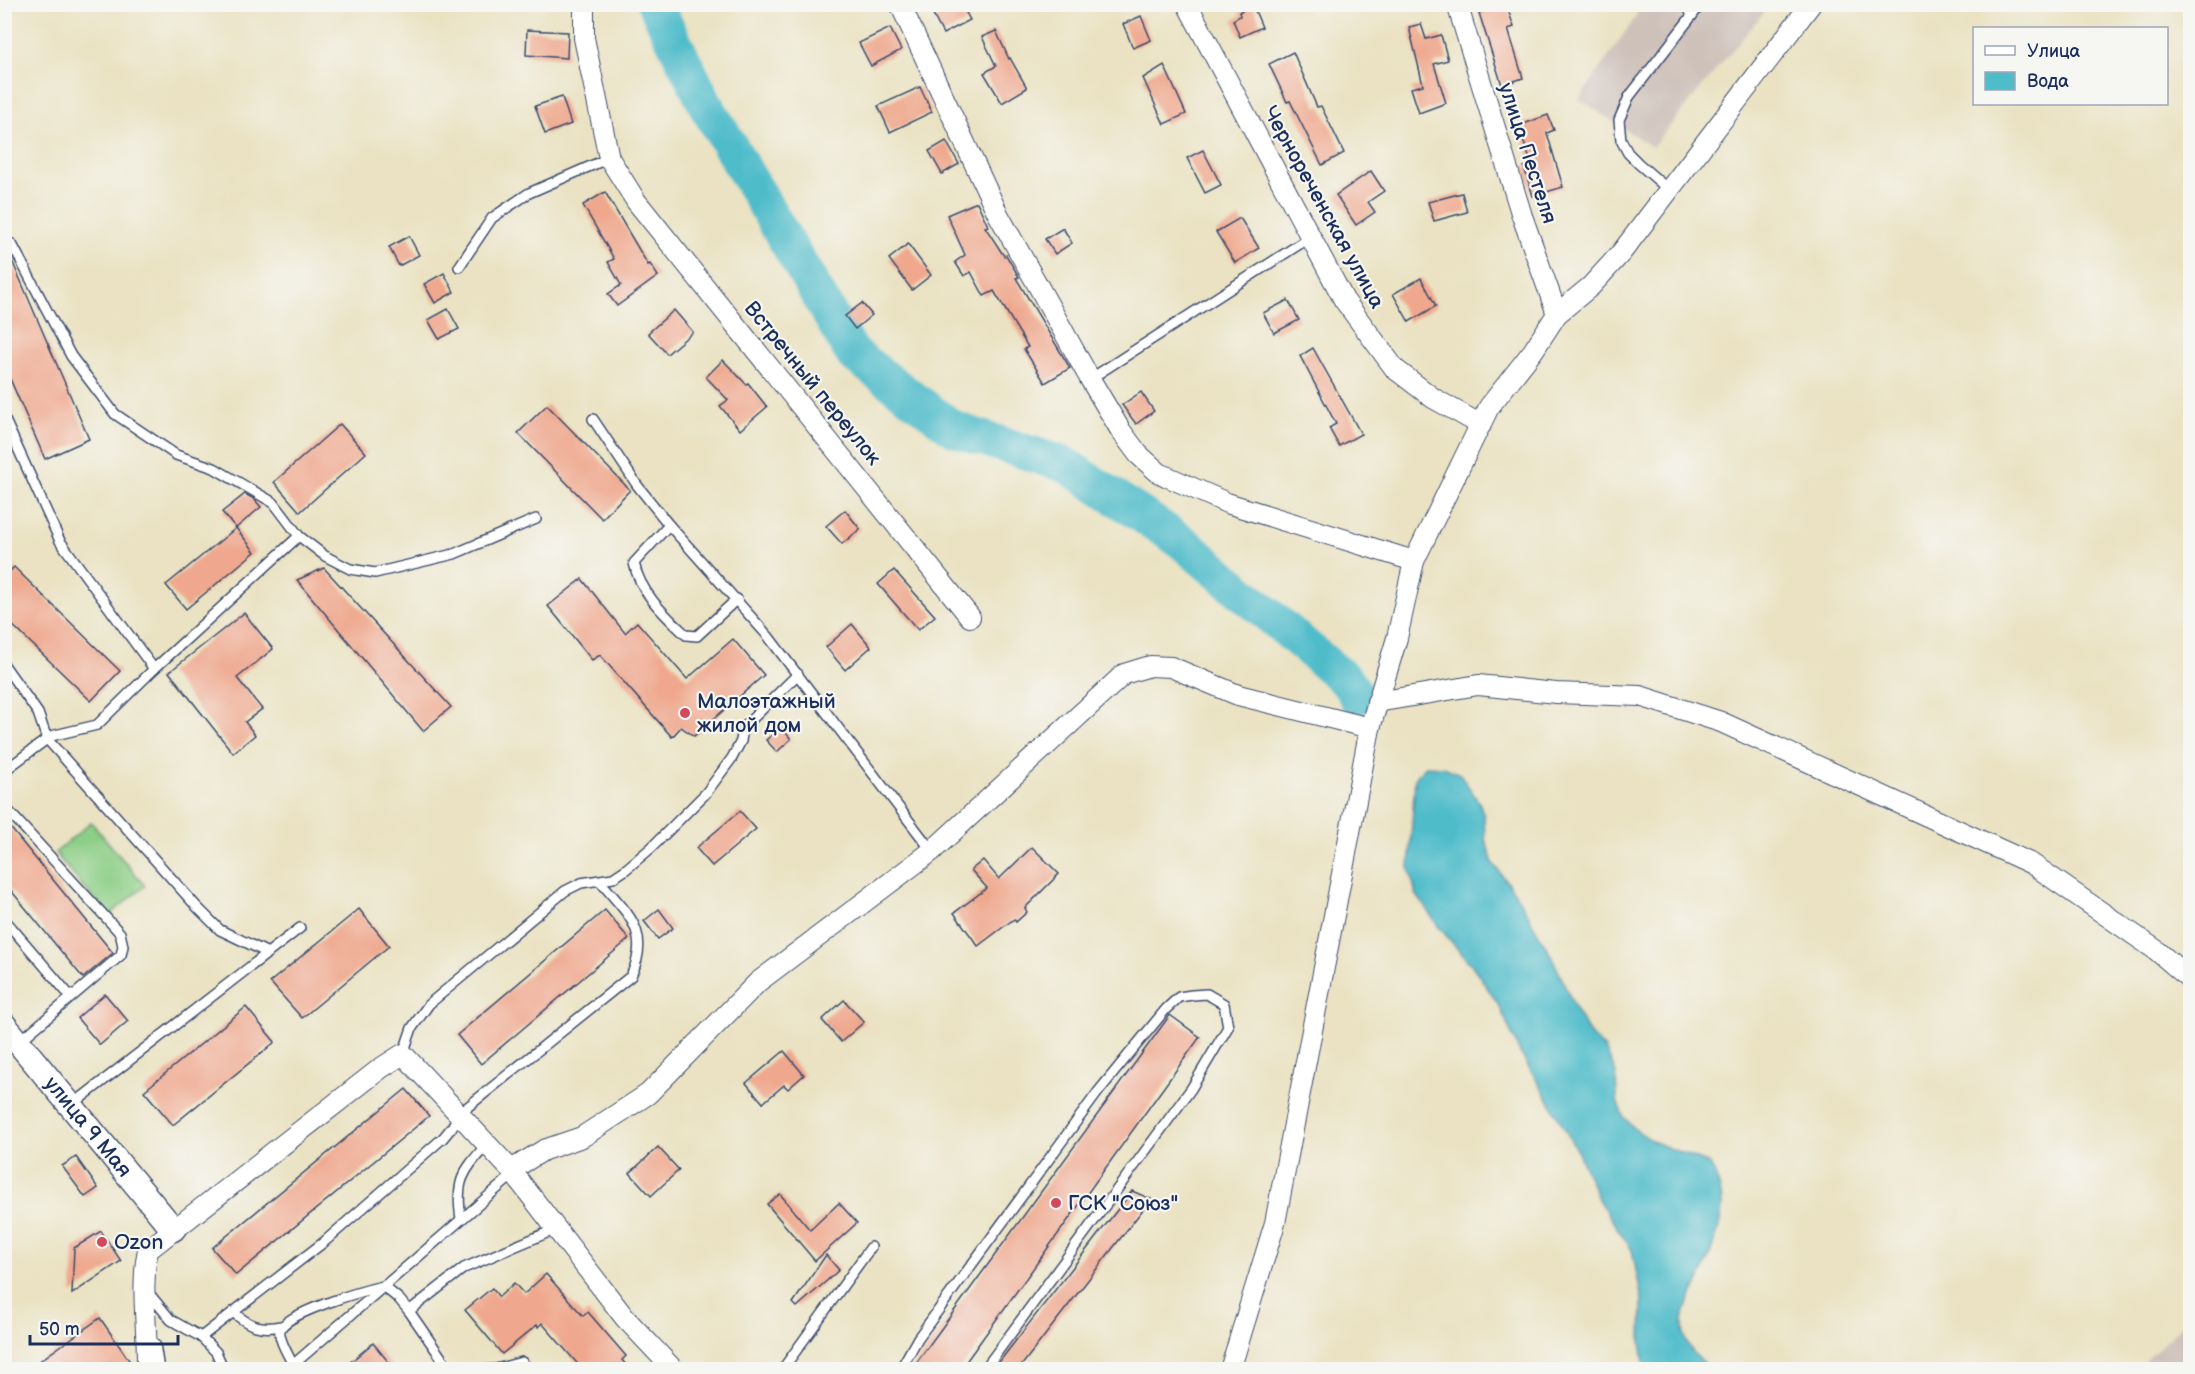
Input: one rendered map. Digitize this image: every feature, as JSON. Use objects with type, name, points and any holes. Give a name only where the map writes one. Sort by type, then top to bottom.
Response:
[{"type":"street","name":"Встречный переулок","points":[[585,4],[584,38],[609,158],[620,177],[644,211],[970,617]]},
{"type":"street","points":[[900,4],[998,214],[1090,380],[1138,454],[1158,473],[1227,503],[1414,561]]},
{"type":"street","name":"Чернореченская улица","points":[[1187,4],[1309,238],[1344,300],[1395,369],[1433,398],[1481,425]]},
{"type":"street","name":"улица Пестеля","points":[[1457,4],[1518,205],[1557,314]]},
{"type":"street","points":[[1230,1370],[1275,1224],[1370,728],[1397,638],[1414,561],[1488,407],[1533,351],[1557,314],[1592,286],[1621,254],[1811,4]]},
{"type":"street","points":[[513,1172],[544,1150],[582,1137],[648,1094],[759,982],[932,851],[1124,674],[1150,666],[1171,667],[1238,695],[1370,728]]},
{"type":"street","points":[[1377,702],[1478,685],[1556,693],[1640,696],[1720,722],[2032,864],[2156,950],[2190,979]]},
{"type":"street","name":"улица 9 Мая","points":[[11,1034],[173,1229]]},
{"type":"street","points":[[147,1370],[148,1339],[144,1268],[148,1250],[381,1068],[403,1054],[513,1172],[625,1318],[674,1370]]},
{"type":"lane","points":[[1687,4],[1692,16]]},
{"type":"lane","points":[[1669,190],[1628,153],[1621,140],[1619,120],[1629,97],[1701,4]]},
{"type":"lane","points":[[459,267],[492,218],[529,193],[609,158]]},
{"type":"lane","points":[[1090,380],[1309,238]]},
{"type":"lane","points":[[4,241],[12,244],[71,356],[115,414],[176,454],[214,468],[274,503],[298,536],[325,556],[350,569],[375,573],[454,554],[536,519]]},
{"type":"lane","points":[[4,418],[60,541],[154,669]]},
{"type":"lane","points":[[593,419],[637,485],[669,525],[737,599],[798,674],[932,851]]},
{"type":"lane","points":[[669,525],[634,563],[637,578],[659,608],[686,635],[697,636],[737,599]]},
{"type":"lane","points":[[4,771],[47,739],[97,725],[298,536]]},
{"type":"lane","points":[[4,665],[38,713],[47,739],[220,930],[268,953]]},
{"type":"lane","points":[[403,1054],[412,1028],[429,1004],[565,891],[581,883],[612,878],[626,870],[651,848],[706,793],[732,758],[741,741],[743,728],[798,674]]},
{"type":"lane","points":[[4,806],[120,933],[123,946],[121,955],[71,997],[11,1034]]},
{"type":"lane","points":[[201,1337],[324,1242],[443,1138],[460,1113],[631,976],[638,961],[638,931],[600,881]]},
{"type":"lane","points":[[4,919],[71,997]]},
{"type":"lane","points":[[72,1105],[300,928]]},
{"type":"lane","points":[[900,1370],[918,1338],[1098,1092],[1166,1009],[1179,997],[1207,994],[1224,1004],[1228,1027],[1191,1089],[984,1370]]},
{"type":"lane","points":[[461,1219],[458,1200],[464,1172],[487,1144]]},
{"type":"lane","points":[[281,1326],[279,1333],[290,1367],[513,1172]]},
{"type":"lane","points":[[409,1311],[464,1268],[556,1229]]},
{"type":"lane","points":[[782,1370],[871,1247]]},
{"type":"lane","points":[[233,1312],[256,1328],[281,1326],[291,1319],[345,1295],[383,1286]]},
{"type":"lane","points":[[383,1286],[409,1311],[445,1368],[467,1370]]},
{"type":"lane","points":[[145,1289],[171,1320],[201,1337],[216,1352],[224,1370]]},
{"type":"lane","points":[[145,1289],[159,1370]]},
{"type":"lane","points":[[481,1370],[496,1369],[522,1362],[529,1370]]},
{"type":"shaded area","points":[[1634,5],[1770,5],[1652,147],[1579,99],[1637,15]]},
{"type":"shaded area","points":[[2190,1317],[2190,1369],[2137,1369]]},
{"type":"green space","points":[[91,822],[145,886],[108,916],[55,853]]},
{"type":"water","points":[[1425,766],[1444,767],[1460,774],[1479,802],[1484,816],[1485,839],[1493,863],[1517,896],[1552,957],[1578,1014],[1591,1036],[1605,1049],[1616,1073],[1617,1101],[1623,1116],[1636,1130],[1654,1142],[1710,1164],[1713,1169],[1722,1197],[1721,1217],[1714,1244],[1688,1303],[1683,1323],[1690,1349],[1712,1369],[1645,1369],[1641,1342],[1642,1300],[1632,1250],[1599,1201],[1579,1155],[1519,1051],[1499,1005],[1474,968],[1438,926],[1416,894],[1409,868],[1415,778]]},
{"type":"building","points":[[949,4],[961,4],[970,20],[943,34],[932,13]]},
{"type":"building","points":[[1506,4],[1514,27],[1508,29],[1523,78],[1502,85],[1479,13]]},
{"type":"building","points":[[1253,6],[1262,27],[1240,37],[1233,20],[1240,16],[1239,12]]},
{"type":"building","points":[[1141,16],[1151,40],[1133,48],[1123,24]]},
{"type":"building","points":[[1421,24],[1426,39],[1441,35],[1448,60],[1434,64],[1446,103],[1419,113],[1411,88],[1423,85],[1409,27]]},
{"type":"building","points":[[890,28],[901,50],[871,66],[859,43]]},
{"type":"building","points":[[527,30],[568,32],[567,58],[526,55]]},
{"type":"building","points":[[996,31],[1009,59],[1027,88],[1002,103],[984,73],[996,66],[982,37]]},
{"type":"building","points":[[1293,52],[1317,107],[1321,106],[1344,153],[1322,165],[1269,64]]},
{"type":"building","points":[[1164,65],[1186,114],[1164,124],[1143,78]]},
{"type":"building","points":[[920,87],[932,112],[890,132],[878,106]]},
{"type":"building","points":[[562,97],[571,124],[545,134],[535,106]]},
{"type":"building","points":[[1548,115],[1554,130],[1547,133],[1563,187],[1533,196],[1524,167],[1532,165],[1518,126]]},
{"type":"building","points":[[946,141],[959,164],[942,174],[929,151]]},
{"type":"building","points":[[1203,150],[1221,185],[1205,193],[1187,158]]},
{"type":"building","points":[[1371,171],[1384,191],[1368,202],[1375,212],[1356,225],[1336,195]]},
{"type":"building","points":[[605,192],[648,265],[650,264],[658,276],[617,306],[608,294],[621,285],[608,262],[614,259],[583,205]]},
{"type":"building","points":[[1462,193],[1467,212],[1434,221],[1428,202]]},
{"type":"building","points":[[977,202],[988,226],[985,227],[1004,256],[1006,255],[1019,277],[1016,278],[1070,368],[1045,383],[1024,349],[1028,347],[994,291],[984,296],[971,272],[964,276],[955,262],[965,255],[947,215]]},
{"type":"building","points":[[1240,218],[1259,248],[1235,263],[1216,232]]},
{"type":"building","points":[[1063,228],[1072,243],[1055,254],[1045,239]]},
{"type":"building","points":[[409,236],[419,255],[399,266],[389,247]]},
{"type":"building","points":[[908,244],[931,275],[912,290],[889,259]]},
{"type":"building","points":[[4,248],[7,249],[89,439],[45,459],[4,365]]},
{"type":"building","points":[[444,273],[454,292],[435,303],[424,284]]},
{"type":"building","points":[[1421,278],[1436,306],[1409,322],[1393,294]]},
{"type":"building","points":[[1288,300],[1299,320],[1274,333],[1263,313]]},
{"type":"building","points":[[862,303],[872,315],[855,329],[845,316]]},
{"type":"building","points":[[448,309],[459,329],[439,339],[428,320]]},
{"type":"building","points":[[674,310],[693,332],[667,354],[648,333]]},
{"type":"building","points":[[1313,348],[1361,434],[1339,446],[1329,428],[1336,424],[1300,356]]},
{"type":"building","points":[[723,360],[746,384],[748,383],[767,407],[740,430],[720,406],[728,400],[706,377]]},
{"type":"building","points":[[1141,392],[1154,411],[1136,424],[1122,405]]},
{"type":"building","points":[[547,405],[630,490],[602,519],[518,433]]},
{"type":"building","points":[[340,424],[366,453],[300,512],[274,482]]},
{"type":"building","points":[[245,494],[261,507],[236,528],[222,512]]},
{"type":"building","points":[[845,510],[860,529],[842,544],[826,526]]},
{"type":"building","points":[[236,528],[255,552],[186,609],[166,585]]},
{"type":"building","points":[[14,567],[120,671],[91,701],[4,617],[4,577]]},
{"type":"building","points":[[324,568],[451,707],[423,731],[297,580]]},
{"type":"building","points":[[894,570],[935,616],[918,630],[878,584]]},
{"type":"building","name":"Малоэтажный жилой дом","points":[[582,579],[625,633],[637,622],[687,679],[733,639],[764,675],[694,736],[681,727],[672,737],[600,655],[592,660],[548,606]]},
{"type":"building","points":[[244,613],[273,649],[237,678],[262,709],[245,722],[255,735],[233,753],[169,672]]},
{"type":"building","points":[[852,624],[871,647],[845,670],[826,647]]},
{"type":"building","points":[[781,727],[791,739],[777,752],[766,740]]},
{"type":"building","points":[[740,811],[756,829],[712,866],[696,848]]},
{"type":"building","points":[[4,820],[113,953],[83,978],[4,882]]},
{"type":"building","points":[[1032,847],[1059,874],[1025,908],[1027,912],[1016,922],[1014,919],[978,946],[954,913],[987,888],[971,870],[983,860],[999,879]]},
{"type":"building","points":[[359,909],[389,946],[302,1018],[270,982]]},
{"type":"building","points":[[659,909],[673,928],[658,939],[644,921]]},
{"type":"building","points":[[605,910],[629,939],[481,1064],[457,1035]]},
{"type":"building","points":[[105,994],[128,1021],[100,1045],[77,1018]]},
{"type":"building","points":[[844,1000],[864,1022],[841,1042],[822,1020]]},
{"type":"building","points":[[246,1007],[275,1042],[173,1125],[144,1091]]},
{"type":"building","name":"ГСК \"Союз\"","points":[[1170,1015],[1200,1037],[960,1370],[911,1370]]},
{"type":"building","points":[[784,1051],[804,1075],[788,1089],[784,1085],[763,1103],[746,1083]]},
{"type":"building","points":[[406,1089],[429,1116],[236,1275],[212,1248]]},
{"type":"building","points":[[658,1147],[679,1170],[651,1196],[630,1173]]},
{"type":"building","points":[[76,1157],[98,1188],[85,1197],[62,1166]]},
{"type":"building","name":"ГСК \"Союз\"","points":[[1132,1191],[1151,1199],[1018,1370],[993,1370]]},
{"type":"building","points":[[780,1194],[810,1230],[839,1203],[857,1223],[815,1261],[767,1204]]},
{"type":"building","points":[[101,1231],[121,1261],[72,1294],[74,1248]]},
{"type":"building","points":[[826,1255],[839,1270],[797,1307],[793,1303]]},
{"type":"building","points":[[546,1274],[583,1316],[588,1312],[626,1356],[622,1360],[630,1370],[583,1370],[542,1323],[502,1354],[465,1310],[492,1288],[499,1297],[514,1283],[524,1294]]},
{"type":"building","points":[[100,1318],[131,1363],[122,1370],[27,1370]]},
{"type":"building","points":[[373,1343],[395,1370],[341,1370]]},
{"type":"waterway","points":[[655,4],[707,107],[853,354],[954,429],[1066,465],[1181,541],[1349,683],[1357,697]]},
{"type":"place","name":"Малоэтажный жилой дом","points":[[685,713]]},
{"type":"place","name":"ГСК \"Союз\"","points":[[1056,1203]]},
{"type":"place","name":"Ozon","points":[[102,1242]]}]
